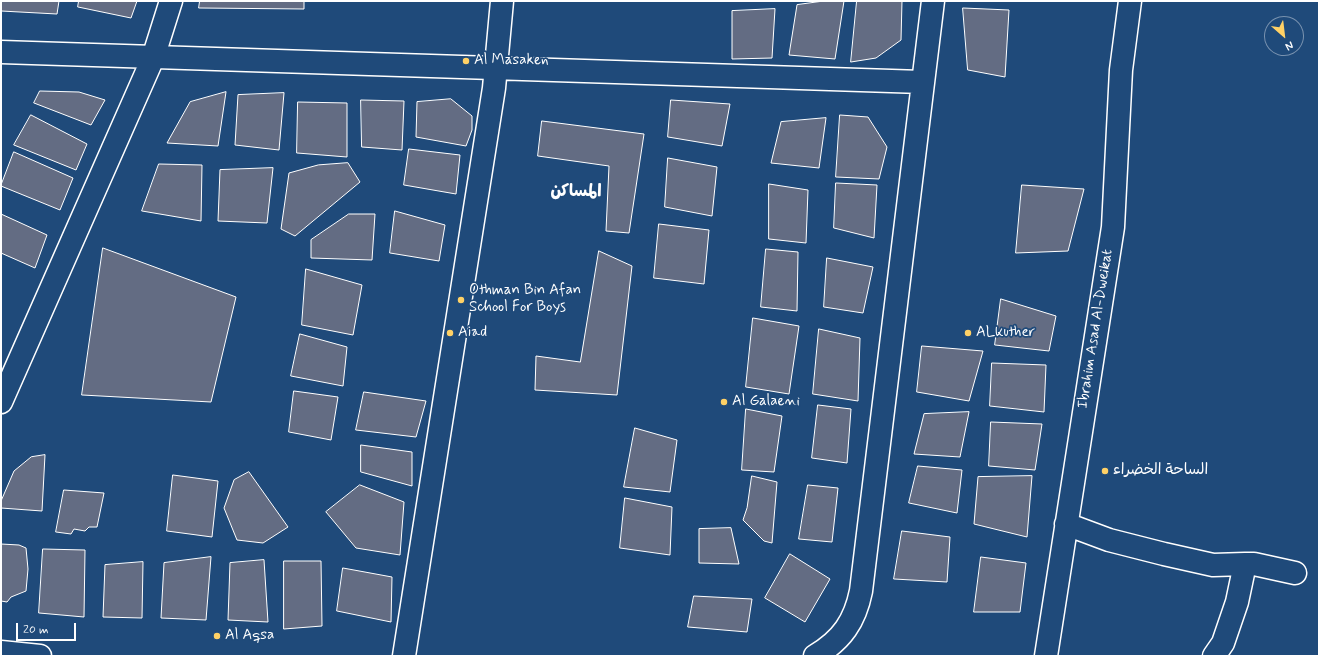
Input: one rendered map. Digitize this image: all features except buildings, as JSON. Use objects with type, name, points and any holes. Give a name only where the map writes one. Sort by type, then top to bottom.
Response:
[{"type":"street","points":[[1,402],[153,58],[171,1]]},
{"type":"street","points":[[404,656],[494,88],[502,1]]},
{"type":"street","points":[[815,656],[837,640],[854,617],[859,603],[933,1]]},
{"type":"street","name":"Ibrahim Asad Al-Dweikat","points":[[1046,656],[1113,227],[1121,70],[1130,1]]},
{"type":"street","points":[[1,52],[922,82]]},
{"type":"street","points":[[1066,524],[1109,540],[1214,565],[1254,564],[1295,573]]},
{"type":"street","points":[[1214,656],[1223,643],[1237,602],[1246,564]]},
{"type":"street","points":[[1,652],[40,656]]},
{"type":"place","name":"Al Masaken","points":[[466,61]]},
{"type":"place","name":"Othman Bin Afan School For Boys","points":[[461,300]]},
{"type":"place","name":"Aiad","points":[[450,333]]},
{"type":"place","name":"ALkuther","points":[[968,333]]},
{"type":"place","name":"Al Galaeni","points":[[724,402]]},
{"type":"place","name":"الساحة الخضراء","points":[[1105,471]]},
{"type":"place","name":"Al Aqsa","points":[[217,636]]},
{"type":"district","name":"المساكن","points":[[576,192]]}]
